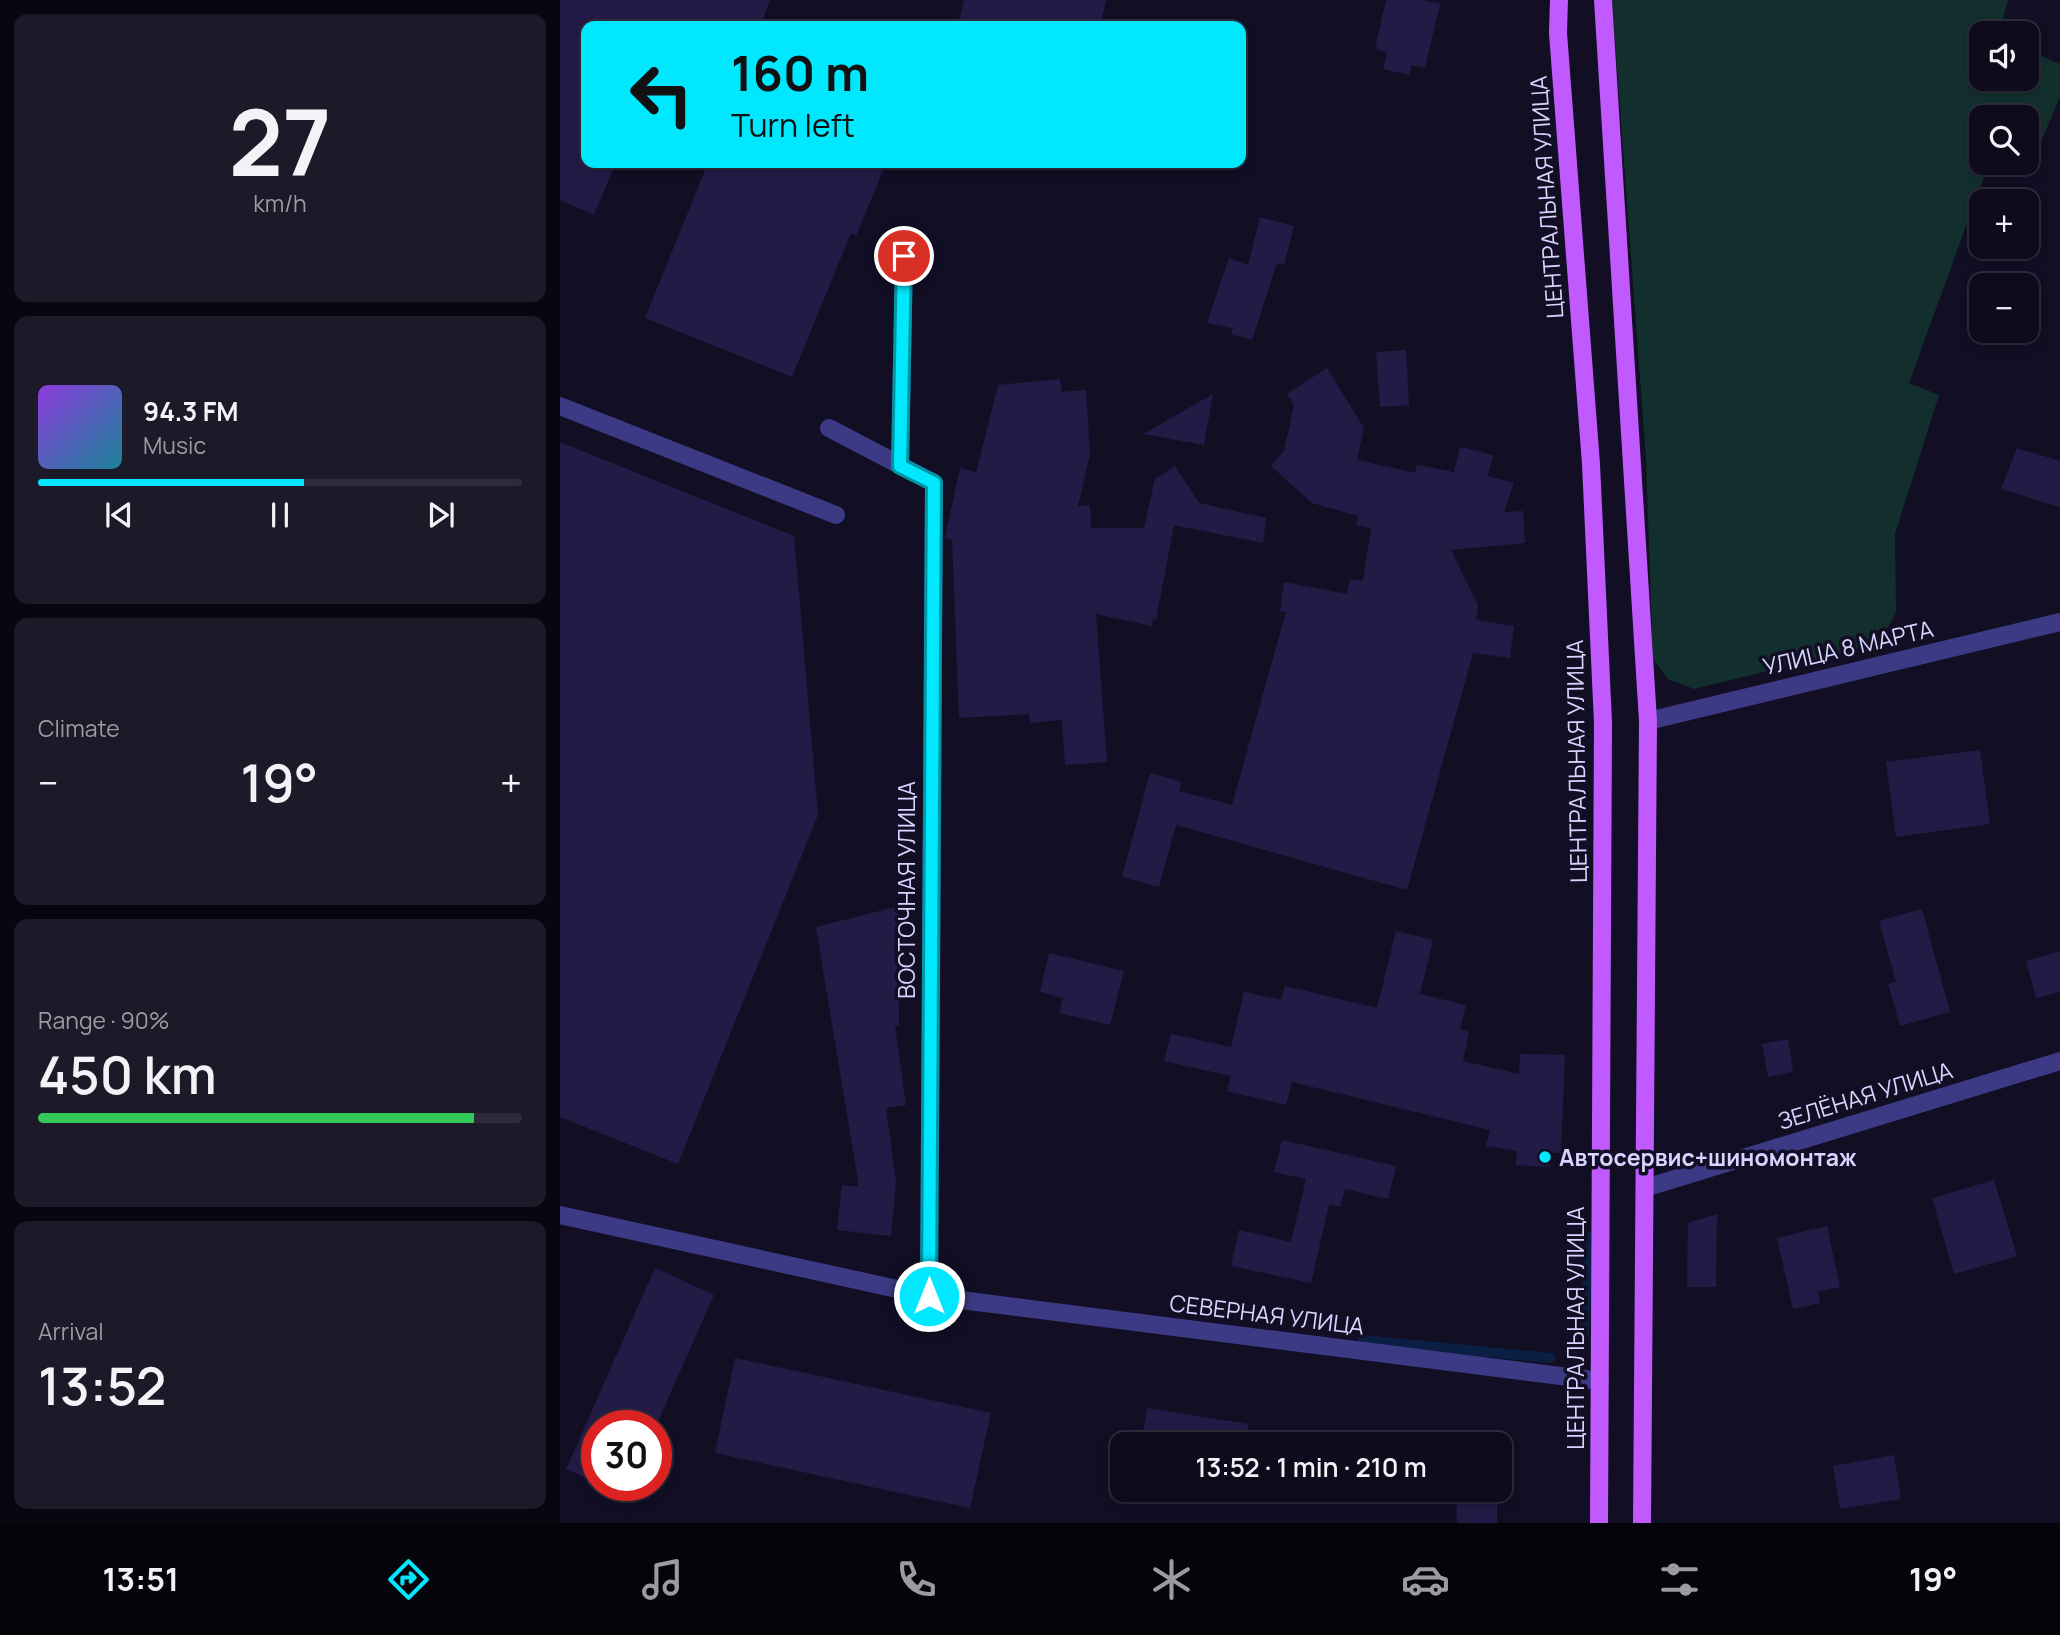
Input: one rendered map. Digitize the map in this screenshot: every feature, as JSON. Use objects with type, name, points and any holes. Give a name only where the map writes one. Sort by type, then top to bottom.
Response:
[{"type":"main road","name":"ЦЕНТРАЛЬНАЯ УЛИЦА","points":[[1559,0],[1558,33],[1591,464],[1603,723],[1599,1523]]},
{"type":"main road","points":[[1603,0],[1648,721],[1643,1523]]},
{"type":"street","points":[[829,428],[900,466],[904,256]]},
{"type":"street","points":[[560,406],[836,515]]},
{"type":"street","name":"ВОСТОЧНАЯ УЛИЦА","points":[[900,466],[934,483],[929,1296]]},
{"type":"street","name":"УЛИЦА 8 МАРТА","points":[[1648,721],[2060,622]]},
{"type":"street","name":"ЗЕЛЁНАЯ УЛИЦА","points":[[1645,1188],[2060,1060]]},
{"type":"street","name":"СЕВЕРНАЯ УЛИЦА","points":[[560,1215],[929,1296],[1600,1381]]},
{"type":"green space","points":[[1612,0],[2008,0],[2002,21],[1969,21],[1969,91],[2039,91],[2039,55],[2060,64],[2060,97],[2039,146],[2039,105],[1969,105],[1969,175],[1985,175],[1980,189],[1969,189],[1969,218],[1909,383],[1939,395],[1895,534],[1896,612],[1879,644],[1694,689],[1668,679],[1653,659],[1646,459]]},
{"type":"building","points":[[560,0],[770,0],[762,21],[581,21],[581,168],[614,168],[594,215],[560,200]]},
{"type":"building","points":[[964,0],[1106,0],[1101,21],[959,21]]},
{"type":"building","points":[[1386,0],[1423,0],[1440,4],[1425,68],[1412,65],[1409,75],[1383,69],[1387,52],[1375,49]]},
{"type":"building","points":[[706,168],[884,168],[856,236],[851,233],[792,377],[645,318]]},
{"type":"building","points":[[1260,217],[1294,226],[1284,265],[1277,263],[1252,340],[1231,334],[1233,328],[1207,323],[1229,258],[1248,265]]},
{"type":"building","points":[[1406,350],[1409,405],[1380,407],[1376,352]]},
{"type":"building","points":[[1327,368],[1364,428],[1357,460],[1415,473],[1417,465],[1454,472],[1460,447],[1493,455],[1488,476],[1514,483],[1504,512],[1523,511],[1525,543],[1451,550],[1478,605],[1476,620],[1514,626],[1510,658],[1473,653],[1407,890],[1176,825],[1159,887],[1122,877],[1150,773],[1182,782],[1179,791],[1232,805],[1286,612],[1280,611],[1284,582],[1347,594],[1350,579],[1363,581],[1371,528],[1356,525],[1358,516],[1312,503],[1271,466],[1284,451],[1294,405],[1287,394]]},
{"type":"building","points":[[1060,379],[1062,392],[1086,390],[1090,454],[1078,506],[1090,505],[1091,528],[1144,528],[1155,479],[1175,466],[1199,503],[1266,518],[1263,543],[1174,525],[1156,620],[1153,619],[1152,626],[1096,614],[1107,762],[1065,765],[1062,720],[1030,723],[1029,714],[959,718],[952,540],[945,538],[960,468],[976,472],[998,385]]},
{"type":"building","points":[[1213,394],[1204,445],[1143,434]]},
{"type":"building","points":[[560,442],[794,536],[818,815],[678,1164],[560,1117]]},
{"type":"building","points":[[2017,448],[2060,461],[2060,507],[2001,489]]},
{"type":"building","points":[[1980,750],[1990,824],[1896,837],[1886,762]]},
{"type":"building","points":[[899,906],[899,1025],[895,1026],[906,1105],[886,1108],[896,1181],[891,1236],[837,1230],[842,1185],[859,1187],[816,927]]},
{"type":"building","points":[[1922,909],[1950,1012],[1900,1026],[1888,984],[1896,982],[1879,921]]},
{"type":"building","points":[[1396,931],[1433,940],[1420,994],[1466,1005],[1460,1029],[1469,1032],[1463,1061],[1519,1074],[1520,1054],[1565,1055],[1561,1153],[1551,1153],[1550,1167],[1516,1165],[1517,1151],[1486,1146],[1490,1130],[1292,1082],[1286,1105],[1227,1091],[1231,1076],[1164,1061],[1171,1034],[1231,1047],[1244,992],[1281,1000],[1285,986],[1377,1008]]},
{"type":"building","points":[[2060,951],[2060,992],[2036,998],[2026,961]]},
{"type":"building","points":[[1049,953],[1124,971],[1110,1025],[1059,1013],[1063,998],[1040,992]]},
{"type":"building","points":[[1788,1039],[1793,1072],[1768,1077],[1762,1044]]},
{"type":"building","points":[[1282,1140],[1396,1166],[1388,1199],[1345,1189],[1340,1207],[1329,1204],[1311,1283],[1231,1266],[1239,1230],[1291,1242],[1306,1179],[1274,1172]]},
{"type":"building","points":[[1994,1180],[2017,1256],[1954,1274],[1932,1198]]},
{"type":"building","points":[[1717,1214],[1716,1287],[1687,1287],[1688,1223]]},
{"type":"building","points":[[1827,1226],[1840,1287],[1818,1292],[1820,1303],[1793,1309],[1777,1238]]},
{"type":"building","points":[[655,1268],[714,1295],[663,1410],[592,1410]]},
{"type":"building","points":[[735,1358],[991,1413],[970,1508],[715,1453]]},
{"type":"building","points":[[1147,1408],[1248,1424],[1247,1432],[1143,1432]]},
{"type":"building","points":[[581,1435],[581,1476],[566,1469]]},
{"type":"building","points":[[1894,1455],[1901,1499],[1840,1509],[1833,1466]]},
{"type":"building","points":[[1456,1502],[1497,1502],[1497,1523],[1457,1523]]},
{"type":"waterway","points":[[1572,1353],[1584,1334],[1589,1236]]},
{"type":"waterway","points":[[1363,1340],[1550,1358]]},
{"type":"place","name":"Автосервис+шиномонтаж","points":[[1545,1157]]},
{"type":"route","points":[[904,256],[900,466],[934,483],[929,1296]]}]
